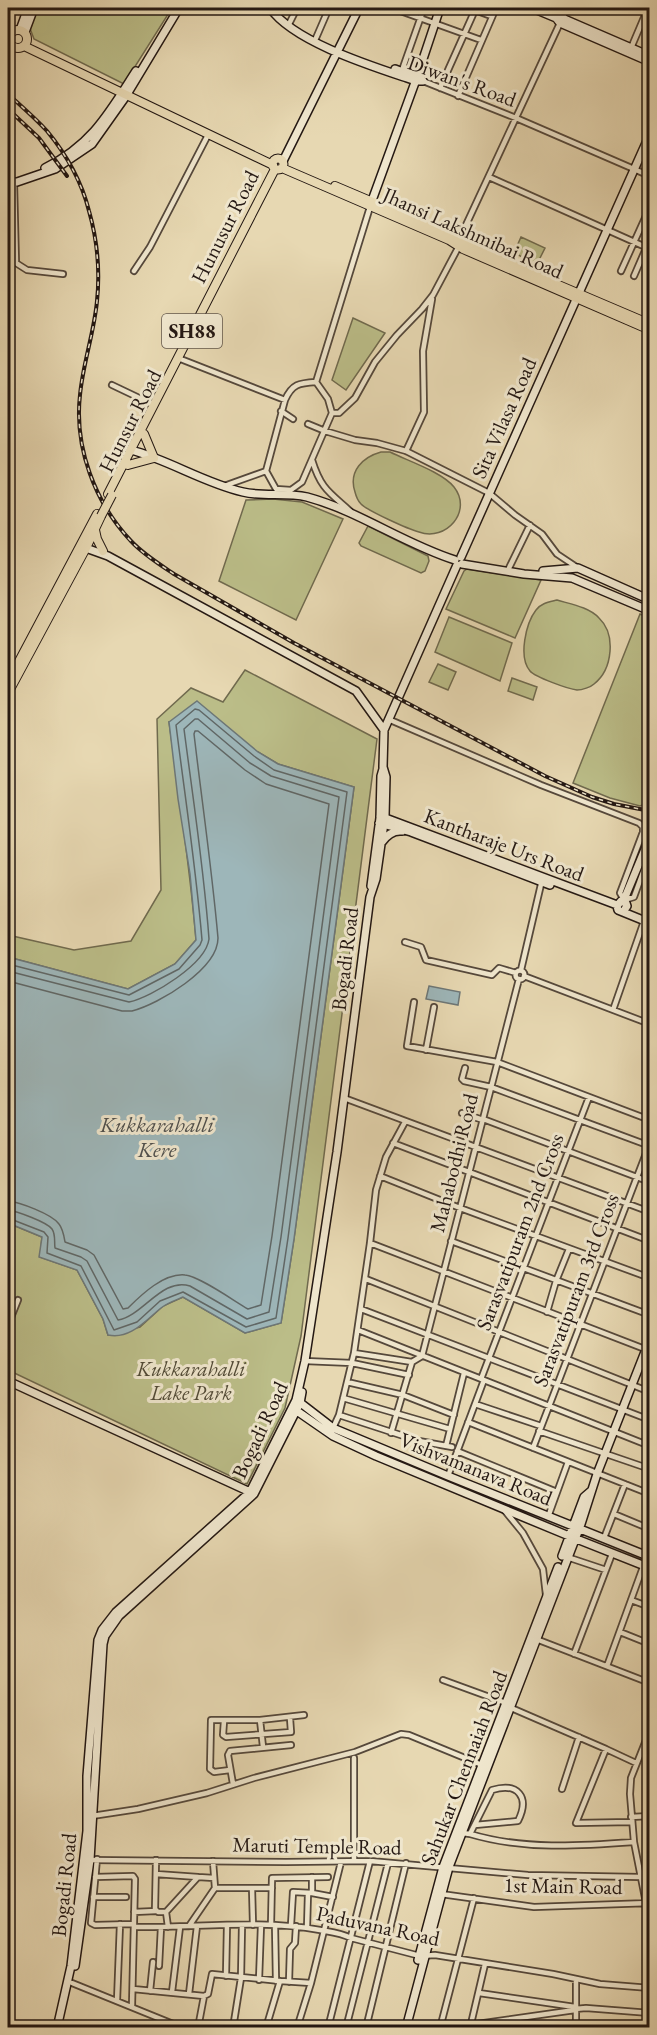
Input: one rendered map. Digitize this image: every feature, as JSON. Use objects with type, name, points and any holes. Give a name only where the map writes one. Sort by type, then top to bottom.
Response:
[{"type":"main road","points":[[22,31],[27,37],[25,45],[15,48],[9,41],[11,33],[22,31]]},
{"type":"main road","name":"Jhansi Lakshmibai Road","points":[[25,45],[279,165]]},
{"type":"main road","name":"Jhansi Lakshmibai Road","points":[[125,93],[208,135],[371,204],[650,330]]},
{"type":"main road","name":"Hunusur Road","points":[[110,494],[279,165]]},
{"type":"main road","name":"Jhansi Lakshmibai Road","points":[[577,296],[650,324]]},
{"type":"main road","name":"Hunsur Road","points":[[8,682],[128,465],[180,359]]},
{"type":"main road","points":[[128,465],[154,458],[144,434]]},
{"type":"main road","points":[[8,693],[84,544],[95,528],[99,515]]},
{"type":"main road","points":[[95,528],[97,539],[106,554]]},
{"type":"street","points":[[22,31],[28,8]]},
{"type":"street","points":[[22,31],[34,8]]},
{"type":"street","points":[[272,8],[289,24],[337,50]]},
{"type":"street","name":"Diwan's Road","points":[[272,8],[280,21],[288,27],[324,46],[516,118],[650,176]]},
{"type":"street","points":[[289,24],[297,8]]},
{"type":"street","points":[[316,38],[329,8]]},
{"type":"street","points":[[279,165],[334,52],[359,8]]},
{"type":"street","points":[[392,8],[402,9],[482,40]]},
{"type":"street","points":[[401,74],[424,8]]},
{"type":"street","points":[[316,381],[371,204],[419,80],[440,8]]},
{"type":"street","points":[[458,96],[495,8]]},
{"type":"street","points":[[532,8],[650,62]]},
{"type":"street","points":[[332,413],[339,413],[355,398],[375,362],[433,295],[459,243],[559,20],[567,8]]},
{"type":"street","points":[[630,51],[648,8]]},
{"type":"street","points":[[63,274],[27,270],[16,263],[10,181],[56,169],[92,144],[177,9]]},
{"type":"street","points":[[440,88],[472,9],[491,16]]},
{"type":"street","points":[[630,51],[650,56]]},
{"type":"street","name":"Sita Vilasa Road","points":[[388,719],[650,134]]},
{"type":"street","points":[[134,271],[150,247],[208,135]]},
{"type":"street","points":[[489,177],[648,248]]},
{"type":"street","points":[[621,271],[650,207]]},
{"type":"street","points":[[634,276],[650,239]]},
{"type":"street","points":[[406,451],[423,412],[423,351],[433,295]]},
{"type":"street","points":[[180,359],[285,400]]},
{"type":"street","points":[[316,381],[302,383],[290,389],[285,400],[266,471],[275,488],[354,515],[437,554],[460,562],[524,574],[572,578],[650,611]]},
{"type":"street","points":[[133,451],[222,487],[257,495],[285,493],[295,489],[302,482],[332,413],[328,399],[316,381]]},
{"type":"street","points":[[112,385],[154,405]]},
{"type":"street","points":[[281,411],[293,419]]},
{"type":"street","points":[[308,424],[355,440],[406,451],[489,493],[542,534],[557,554],[578,568],[650,600]]},
{"type":"street","points":[[312,460],[318,479],[324,488],[354,515]]},
{"type":"street","points":[[222,487],[266,471]]},
{"type":"street","points":[[510,568],[530,525]]},
{"type":"street","points":[[84,544],[356,691],[384,730]]},
{"type":"street","points":[[460,562],[535,571],[578,568]]},
{"type":"street","points":[[388,719],[643,827],[620,894],[622,906]]},
{"type":"street","name":"Bogadi Road","points":[[371,891],[376,879],[381,843],[381,776],[384,730],[388,719]]},
{"type":"street","name":"Bogadi Road","points":[[57,2028],[90,1860],[87,1831],[87,1776],[93,1733],[98,1640],[102,1630],[116,1612],[250,1492],[298,1401],[307,1361],[344,1098],[371,878],[385,808],[386,777],[383,767]]},
{"type":"street","points":[[385,808],[401,823]]},
{"type":"street","name":"Kantharaje Urs Road","points":[[382,820],[622,906],[648,920]]},
{"type":"street","name":"Kantharaje Urs Road","points":[[382,820],[401,823],[468,852]]},
{"type":"street","points":[[381,843],[392,833],[411,832]]},
{"type":"street","points":[[622,906],[650,837]]},
{"type":"street","points":[[622,906],[634,897],[650,853]]},
{"type":"street","points":[[524,976],[522,979],[516,977],[542,879]]},
{"type":"street","points":[[613,1010],[648,920]]},
{"type":"street","points":[[405,942],[421,947],[426,960],[492,975],[500,968],[519,972],[524,976],[650,1024]]},
{"type":"street","name":"Mahabodhi Road","points":[[422,1356],[519,979]]},
{"type":"street","points":[[414,1002],[407,1046],[497,1062],[650,1120]]},
{"type":"street","points":[[426,1050],[434,1007]]},
{"type":"street","points":[[465,1068],[463,1080],[491,1087],[649,1145]]},
{"type":"street","name":"Sarasvatipuram 2nd Cross","points":[[448,1476],[475,1404],[489,1358],[589,1097]]},
{"type":"street","points":[[344,1098],[650,1212]]},
{"type":"street","points":[[462,1113],[650,1182]]},
{"type":"street","points":[[333,1428],[339,1415],[354,1353],[366,1279],[376,1190],[393,1143],[405,1122]]},
{"type":"street","points":[[393,1143],[469,1174],[650,1241]]},
{"type":"street","name":"Sarasvatipuram 3rd Cross","points":[[533,1448],[649,1145]]},
{"type":"street","points":[[380,1176],[650,1278]]},
{"type":"street","points":[[452,1241],[650,1316]]},
{"type":"street","points":[[370,1243],[647,1351]]},
{"type":"street","points":[[547,1311],[569,1249]]},
{"type":"street","points":[[366,1279],[650,1392]]},
{"type":"street","points":[[8,1325],[18,1300]]},
{"type":"street","points":[[361,1309],[650,1420]]},
{"type":"street","points":[[358,1330],[650,1446]]},
{"type":"street","name":"Sahukar Chennaiah Road","points":[[401,2028],[441,1894],[446,1867],[462,1833],[546,1598],[576,1526],[584,1497],[591,1491],[650,1339]]},
{"type":"street","points":[[354,1353],[412,1362],[422,1356]]},
{"type":"street","points":[[307,1361],[352,1363],[409,1375]]},
{"type":"street","points":[[391,1432],[412,1362]]},
{"type":"street","points":[[339,1415],[449,1447],[450,1429],[464,1373]]},
{"type":"street","points":[[8,1381],[250,1492]]},
{"type":"street","points":[[347,1383],[403,1395],[454,1415]]},
{"type":"street","points":[[343,1398],[450,1429]]},
{"type":"street","name":"Vishvamanava Road","points":[[298,1401],[333,1428],[648,1557]]},
{"type":"street","points":[[475,1404],[604,1454],[650,1469]]},
{"type":"street","points":[[93,1733],[105,1636],[119,1616],[254,1494],[293,1409]]},
{"type":"street","name":"Vishvamanava Road","points":[[293,1409],[333,1436],[501,1508],[646,1566]]},
{"type":"street","points":[[468,1422],[650,1494]]},
{"type":"street","points":[[457,1452],[557,1492]]},
{"type":"street","points":[[549,1517],[568,1462]]},
{"type":"street","points":[[604,1538],[624,1484]]},
{"type":"street","points":[[501,1508],[523,1533],[543,1569],[546,1598]]},
{"type":"street","points":[[614,1514],[650,1529]]},
{"type":"street","name":"Sahukar Chennaiah Road","points":[[406,2028],[422,1956],[446,1867],[482,1765],[536,1639],[567,1557],[572,1537]]},
{"type":"street","points":[[574,1654],[612,1554]]},
{"type":"street","points":[[567,1557],[606,1570]]},
{"type":"street","points":[[607,1666],[648,1557]]},
{"type":"street","points":[[631,1600],[650,1607]]},
{"type":"street","points":[[620,1632],[650,1644]]},
{"type":"street","points":[[536,1639],[650,1683]]},
{"type":"street","points":[[443,1680],[507,1705],[636,1763]]},
{"type":"street","points":[[230,1770],[214,1772],[210,1769],[211,1720],[260,1720],[304,1715]]},
{"type":"street","points":[[224,1721],[224,1737],[291,1732],[290,1718]]},
{"type":"street","points":[[260,1720],[262,1747]]},
{"type":"street","points":[[648,1988],[648,1903],[640,1877],[631,1820],[631,1778],[650,1730]]},
{"type":"street","name":"Bogadi Road","points":[[61,2028],[72,1983],[90,1860],[95,1751],[93,1733]]},
{"type":"street","points":[[92,1816],[138,1809],[207,1793],[355,1752],[404,1734],[482,1765]]},
{"type":"street","points":[[562,1789],[579,1737]]},
{"type":"street","points":[[233,1784],[228,1755],[230,1751],[291,1745]]},
{"type":"street","points":[[606,1749],[576,1823],[631,1820],[650,1816]]},
{"type":"street","points":[[354,1758],[354,1862]]},
{"type":"street","points":[[470,1834],[492,1790],[505,1787],[519,1792],[523,1800],[523,1811],[518,1821],[475,1825]]},
{"type":"street","points":[[462,1833],[533,1845],[564,1847],[634,1842]]},
{"type":"street","points":[[90,1860],[95,1877],[93,1897],[126,1897]]},
{"type":"street","name":"Maruti Temple Road","points":[[90,1860],[370,1861],[528,1875],[640,1877],[650,1873]]},
{"type":"street","points":[[156,1860],[156,1911]]},
{"type":"street","points":[[189,1926],[214,1888],[213,1861]]},
{"type":"street","points":[[328,2028],[370,1861]]},
{"type":"street","points":[[285,1877],[286,1862]]},
{"type":"street","points":[[297,2028],[311,1983],[341,1862]]},
{"type":"street","points":[[346,2028],[388,1863]]},
{"type":"street","points":[[366,2028],[406,1863]]},
{"type":"street","points":[[156,1874],[214,1878]]},
{"type":"street","points":[[95,1877],[134,1877],[132,2006]]},
{"type":"street","points":[[166,1912],[198,1877]]},
{"type":"street","points":[[289,1982],[290,1949],[295,1943],[294,1877]]},
{"type":"street","points":[[307,1928],[312,1877]]},
{"type":"street","points":[[266,2028],[278,1981],[272,1878],[327,1877]]},
{"type":"street","points":[[214,1888],[272,1888]]},
{"type":"street","points":[[252,1888],[253,1925]]},
{"type":"street","points":[[293,1892],[333,1897]]},
{"type":"street","name":"1st Main Road","points":[[441,1894],[534,1907],[648,1903]]},
{"type":"street","name":"Paduvana Road","points":[[93,1897],[91,1923],[95,1925],[120,1924],[161,1928],[293,1925],[344,1935],[422,1956],[435,1955],[600,1984],[648,1988]]},
{"type":"street","points":[[440,2028],[474,1898]]},
{"type":"street","points":[[134,1912],[166,1912]]},
{"type":"street","points":[[166,1912],[168,1927]]},
{"type":"street","points":[[117,2001],[120,1924]]},
{"type":"street","points":[[226,1976],[227,1925]]},
{"type":"street","points":[[233,2028],[241,1978],[242,1925]]},
{"type":"street","points":[[259,1980],[261,1925]]},
{"type":"street","points":[[189,1994],[197,1926]]},
{"type":"street","points":[[172,1992],[180,1927]]},
{"type":"street","points":[[159,1966],[161,1928]]},
{"type":"street","points":[[150,1991],[153,1962]]},
{"type":"street","points":[[485,1964],[470,2026],[586,2008],[650,2013]]},
{"type":"street","points":[[198,2028],[211,1975],[311,1983]]},
{"type":"street","points":[[576,1979],[576,2028]]},
{"type":"street","points":[[72,1983],[183,2028]]},
{"type":"street","points":[[133,1989],[204,1996]]},
{"type":"street","points":[[479,1993],[575,2009]]},
{"type":"street","points":[[503,2020],[504,2028]]},
{"type":"green space","points":[[34,8],[172,8],[124,84],[34,39],[28,23]]},
{"type":"green space","points":[[521,237],[545,248],[537,264],[514,253]]},
{"type":"green space","points":[[353,318],[385,333],[346,390],[332,380]]},
{"type":"green space","points":[[381,452],[390,452],[449,482],[459,496],[460,506],[454,522],[439,533],[429,534],[388,520],[361,504],[353,484],[355,471],[368,457]]},
{"type":"green space","points":[[273,499],[302,502],[343,519],[296,620],[219,581],[246,500]]},
{"type":"green space","points":[[368,526],[428,556],[429,561],[425,571],[421,573],[361,546],[359,543]]},
{"type":"green space","points":[[467,569],[541,580],[515,638],[446,609]]},
{"type":"green space","points":[[557,600],[579,606],[595,614],[608,633],[610,651],[605,670],[594,684],[586,688],[577,690],[552,682],[533,673],[526,665],[525,640],[532,616],[540,606]]},
{"type":"green space","points":[[640,614],[650,618],[650,802],[640,806],[610,798],[573,783]]},
{"type":"green space","points":[[449,617],[512,643],[500,681],[435,652]]},
{"type":"green space","points":[[438,664],[456,672],[448,690],[429,682]]},
{"type":"green space","name":"Kukkarahalli Lake Park","points":[[245,670],[377,739],[301,1336],[285,1408],[247,1484],[8,1370],[8,1223],[42,1237],[40,1257],[77,1270],[103,1319],[108,1335],[140,1327],[163,1306],[183,1297],[245,1333],[281,1323],[354,787],[278,764],[258,752],[169,722],[196,940],[175,964],[128,989],[8,957],[8,935],[74,950],[131,941],[161,890],[157,719],[191,688],[223,702]]},
{"type":"green space","points":[[512,678],[537,687],[533,700],[508,691]]},
{"type":"water","name":"Kukkarahalli Kere","points":[[197,701],[258,752],[278,764],[354,787],[294,1239],[281,1323],[245,1333],[183,1297],[163,1306],[130,1332],[116,1336],[108,1335],[103,1319],[77,1270],[39,1257],[42,1237],[8,1223],[8,957],[128,989],[175,964],[196,940],[190,874],[169,722]]},
{"type":"water","points":[[429,986],[460,992],[458,1005],[426,999]]},
{"type":"railway","points":[[8,94],[47,131],[61,149],[78,179],[86,200],[96,244],[98,290],[96,313],[80,395],[80,434],[97,492],[118,526],[131,541],[146,555],[174,574],[294,643],[545,776],[592,797],[650,811]]},
{"type":"railway","points":[[8,109],[39,138],[67,176]]}]
